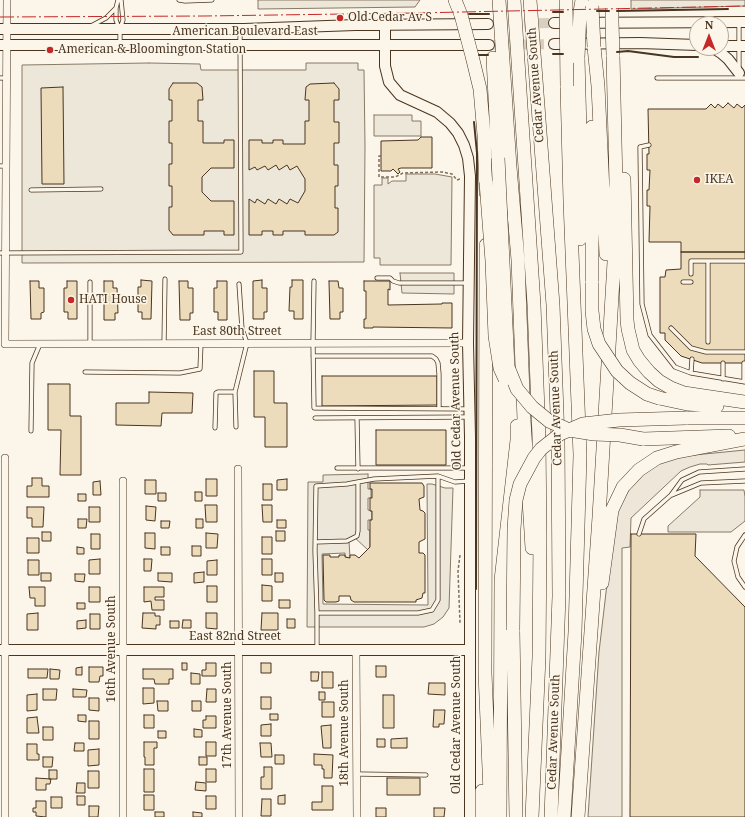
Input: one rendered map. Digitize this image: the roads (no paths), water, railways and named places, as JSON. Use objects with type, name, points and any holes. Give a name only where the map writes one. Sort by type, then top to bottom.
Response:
[{"type":"highway","points":[[455,0],[461,15],[480,89],[492,261],[495,336],[500,368],[511,392],[527,413],[546,427],[570,437],[594,440],[688,436],[745,438]]},
{"type":"highway","points":[[494,0],[492,13],[508,367],[517,389],[532,407],[549,421],[569,430],[643,439]]},
{"type":"highway","points":[[499,0],[510,167],[518,260],[525,428],[538,657]]},
{"type":"highway","name":"Cedar Avenue South","points":[[514,0],[534,305],[539,438],[540,538],[538,657],[532,817]]},
{"type":"highway","name":"Cedar Avenue South","points":[[530,0],[553,305],[558,440],[559,596],[551,817]]},
{"type":"highway","points":[[564,817],[575,632],[580,455],[570,201],[566,0]]},
{"type":"highway","points":[[577,355],[581,169],[578,58],[588,4]]},
{"type":"highway","points":[[588,4],[594,47],[606,262],[608,370]]},
{"type":"highway","points":[[578,817],[592,621],[614,262],[616,184],[613,4]]},
{"type":"highway","points":[[613,58],[623,151],[627,320],[633,350],[649,372],[659,381],[671,388],[698,396],[745,402]]},
{"type":"highway","points":[[595,85],[592,311],[594,329],[599,344],[617,371],[647,394],[687,404],[745,407]]},
{"type":"highway","points":[[486,182],[485,674],[491,817]]},
{"type":"highway","points":[[500,817],[501,580],[517,440],[518,260]]},
{"type":"highway","points":[[516,817],[513,630],[514,529],[516,500],[520,484],[534,458],[560,434],[582,424],[618,420],[745,418]]},
{"type":"highway","points":[[592,621],[601,596],[612,510],[623,487],[638,470],[657,458],[676,452],[745,438]]},
{"type":"highway","points":[[482,817],[482,729],[485,674]]},
{"type":"highway","points":[[583,754],[584,817]]},
{"type":"main road","points":[[554,23],[742,22]]},
{"type":"main road","name":"American Boulevard East","points":[[3,29],[240,29],[385,24],[488,24]]},
{"type":"main road","name":"Old Cedar Avenue South","points":[[385,24],[385,66],[389,82],[400,95],[437,112],[450,123],[458,133],[464,145],[468,158],[470,176],[468,343],[470,413],[470,817]]},
{"type":"main road","points":[[554,44],[640,43],[689,45]]},
{"type":"main road","name":"American Boulevard East","points":[[3,45],[489,45]]},
{"type":"main road","points":[[729,46],[742,46]]},
{"type":"main road","points":[[724,56],[742,76]]},
{"type":"main road","name":"East 82nd Street","points":[[3,650],[470,650]]},
{"type":"street","points":[[3,345],[3,29],[7,0]]},
{"type":"street","name":"East 80th Street","points":[[3,345],[468,343]]},
{"type":"street","points":[[5,458],[3,650],[5,817]]},
{"type":"street","name":"17th Avenue South","points":[[238,469],[239,817]]},
{"type":"street","name":"16th Avenue South","points":[[123,481],[123,817]]},
{"type":"street","name":"18th Avenue South","points":[[356,650],[357,817]]},
{"type":"lane","points":[[118,0],[116,20],[120,29]]},
{"type":"lane","points":[[120,44],[120,29],[123,20],[121,0]]},
{"type":"lane","points":[[179,0],[212,0]]},
{"type":"lane","points":[[83,29],[106,18],[116,8]]},
{"type":"lane","points":[[657,78],[742,76],[742,22]]},
{"type":"lane","points":[[3,253],[241,252],[240,29]]},
{"type":"lane","points":[[649,145],[640,147],[642,304],[650,335],[674,367],[691,374],[745,382],[744,363]]},
{"type":"lane","points":[[31,190],[101,189]]},
{"type":"lane","points":[[691,274],[691,261],[745,261]]},
{"type":"lane","points":[[708,261],[708,342]]},
{"type":"lane","points":[[377,278],[387,277],[399,283],[469,283]]},
{"type":"lane","points":[[164,344],[165,279]]},
{"type":"lane","points":[[90,282],[90,344]]},
{"type":"lane","points":[[314,282],[314,408],[439,408],[470,413]]},
{"type":"lane","points":[[683,282],[691,282]]},
{"type":"lane","points":[[236,427],[235,392],[247,343],[242,329],[240,284]]},
{"type":"lane","points":[[671,328],[691,348],[706,352],[745,352]]},
{"type":"lane","points":[[85,372],[180,373],[200,369],[201,343]]},
{"type":"lane","points":[[31,431],[32,363],[40,344]]},
{"type":"lane","points":[[313,356],[432,356],[436,358],[438,363],[439,408]]},
{"type":"lane","points":[[691,374],[692,359]]},
{"type":"lane","points":[[723,379],[724,363]]},
{"type":"lane","points":[[215,428],[216,393],[235,392]]},
{"type":"lane","points":[[315,418],[357,418],[470,413]]},
{"type":"lane","points":[[357,418],[358,469]]},
{"type":"lane","points":[[337,468],[470,468]]},
{"type":"lane","points":[[639,534],[644,519],[671,495],[682,480],[699,472],[745,469]]},
{"type":"lane","points":[[317,613],[418,613],[432,610],[438,600],[438,476]]},
{"type":"lane","points":[[317,650],[315,542],[316,486],[358,483],[374,479],[438,476],[455,482],[470,481]]},
{"type":"lane","points":[[671,495],[701,484],[745,481]]},
{"type":"lane","points":[[315,542],[347,541],[357,536],[358,483]]},
{"type":"lane","points":[[745,535],[738,544],[734,561],[738,577],[745,587]]},
{"type":"lane","points":[[356,774],[426,775]]},
{"type":"tunnel","points":[[494,24],[554,23]]},
{"type":"tunnel","points":[[489,45],[554,44]]},
{"type":"place","name":"Old Cedar Av S","points":[[340,18]]},
{"type":"place","name":"American & Bloomington Station","points":[[50,50]]},
{"type":"place","name":"IKEA","points":[[697,180]]},
{"type":"place","name":"HATI House","points":[[71,300]]}]
